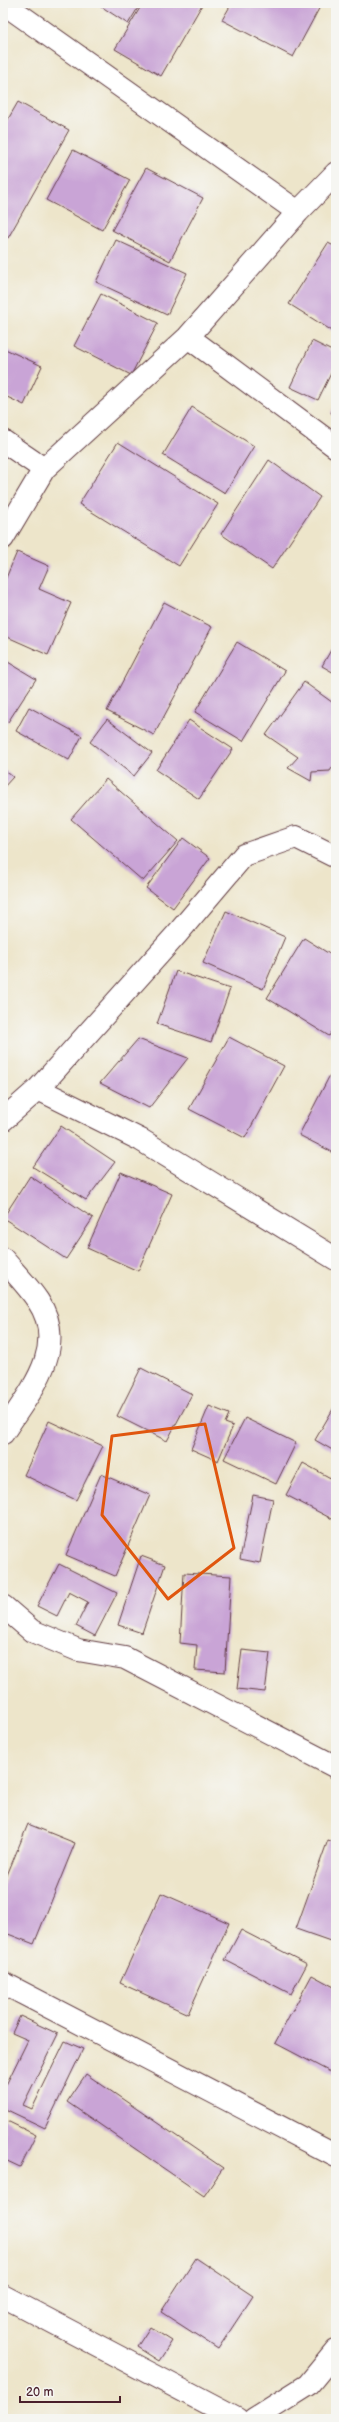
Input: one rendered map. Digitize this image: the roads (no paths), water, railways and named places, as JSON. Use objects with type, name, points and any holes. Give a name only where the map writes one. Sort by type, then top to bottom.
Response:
[{"type":"street","points":[[4,3],[298,212]]},
{"type":"street","points":[[3,538],[44,469],[188,337],[298,212],[336,173]]},
{"type":"street","points":[[188,337],[336,447]]},
{"type":"street","points":[[3,441],[44,469]]},
{"type":"street","points":[[3,1120],[38,1089],[177,934],[244,855],[296,837],[336,857]]},
{"type":"street","points":[[38,1089],[141,1140],[336,1259]]},
{"type":"street","points":[[3,1259],[39,1302],[51,1332],[44,1369],[3,1433]]},
{"type":"street","points":[[3,1606],[32,1631],[78,1650],[125,1658],[336,1767]]},
{"type":"street","points":[[3,1983],[336,2156]]},
{"type":"street","points":[[3,2296],[237,2419]]},
{"type":"street","points":[[254,2419],[308,2385],[336,2351]]}]
